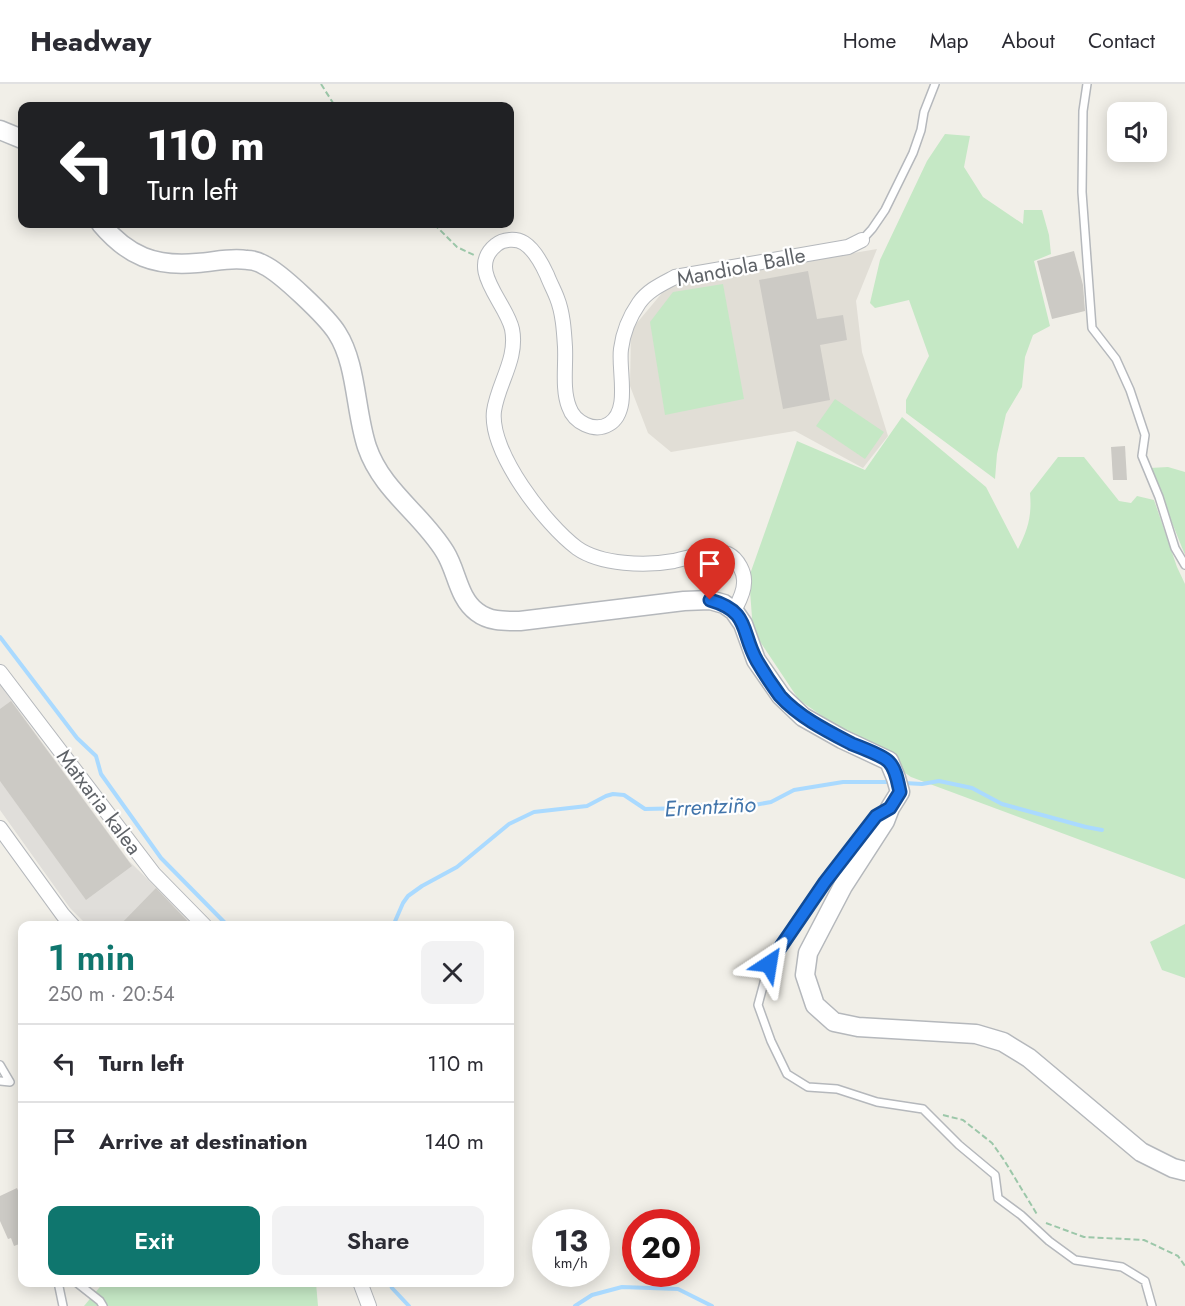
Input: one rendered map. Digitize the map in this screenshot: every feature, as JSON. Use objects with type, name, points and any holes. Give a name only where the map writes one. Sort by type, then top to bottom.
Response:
[{"type":"street","points":[[0,130],[18,137]]},
{"type":"street","points":[[105,228],[130,251],[149,260],[171,264],[226,259],[248,260],[263,264],[277,273],[313,307],[344,343],[367,447],[378,472],[393,493],[436,538],[447,554],[465,599],[476,611],[488,618],[501,621],[520,621],[684,601],[710,600],[724,604],[734,611],[743,624],[756,660],[781,696],[803,717],[842,739],[889,761],[900,792],[885,821],[843,886],[808,953],[805,975],[815,1005],[834,1022],[858,1026],[976,1034],[1003,1042],[1029,1058],[1141,1152],[1173,1168],[1185,1171]]},
{"type":"street","name":"Mandiola Balle","points":[[485,260],[490,250],[499,242],[511,240],[522,242],[531,249],[542,265],[558,299],[562,319],[566,393],[569,408],[585,425],[598,427],[609,424],[619,415],[623,397],[620,369],[621,348],[628,323],[640,302],[653,289],[675,277],[848,247],[862,240]]},
{"type":"street","points":[[485,260],[484,267],[488,281],[507,314],[512,331],[513,349],[494,414],[498,440],[509,464],[529,496],[564,538],[585,553],[608,560],[640,563],[670,562],[717,552],[729,555],[738,562],[745,584],[734,611]]},
{"type":"street","name":"Matxaria kalea","points":[[0,672],[154,874],[200,921]]},
{"type":"street","points":[[0,828],[68,921]]},
{"type":"street","points":[[362,1287],[369,1306]]},
{"type":"lane","points":[[862,240],[885,210],[913,153],[924,112],[935,84]]},
{"type":"lane","points":[[1087,84],[1083,111],[1082,192],[1092,328],[1116,359],[1130,390],[1145,435],[1142,456],[1159,497],[1175,548],[1185,565]]},
{"type":"lane","points":[[890,808],[876,816],[825,882],[769,964],[758,1005],[771,1041],[787,1074],[807,1087],[837,1089],[877,1102],[923,1109],[959,1145],[995,1175],[998,1198],[1075,1260],[1122,1267],[1145,1281],[1152,1306]]},
{"type":"lane","points":[[0,1065],[10,1082],[0,1081]]},
{"type":"lane","points":[[59,1287],[63,1306]]},
{"type":"lane","points":[[82,1287],[103,1306]]},
{"type":"path","points":[[321,84],[332,102]]},
{"type":"path","points":[[438,228],[457,247],[485,260]]},
{"type":"path","points":[[923,1109],[963,1120],[992,1143],[1042,1222],[1084,1237],[1144,1240],[1178,1256],[1185,1266]]},
{"type":"shaded area","points":[[877,249],[856,301],[862,352],[888,436],[863,468],[795,431],[671,452],[648,433],[630,386],[631,330],[662,293],[677,283]]},
{"type":"shaded area","points":[[0,685],[129,861],[190,921],[83,921],[70,908],[0,810]]},
{"type":"green space","points":[[945,134],[970,136],[964,167],[983,197],[1023,224],[1024,210],[1042,210],[1049,235],[1051,254],[1034,261],[1050,326],[1033,335],[1025,357],[1022,387],[1006,414],[997,454],[995,479],[906,413],[906,400],[929,356],[909,300],[875,308],[870,303],[880,260],[927,161]]},
{"type":"green space","points":[[723,284],[744,399],[665,415],[650,322],[673,292]]},
{"type":"green space","points":[[835,399],[884,432],[865,459],[816,426]]},
{"type":"green space","points":[[902,417],[986,487],[1018,549],[1028,522],[1030,493],[1058,457],[1084,457],[1119,501],[1131,503],[1137,496],[1154,500],[1185,584],[1185,879],[911,777],[799,700],[753,631],[749,577],[797,441],[865,470]]},
{"type":"green space","points":[[1168,467],[1185,472],[1185,555],[1150,468]]},
{"type":"green space","points":[[1185,924],[1185,978],[1162,970],[1150,942]]},
{"type":"green space","points":[[100,1287],[316,1287],[318,1306],[84,1306]]},
{"type":"building","points":[[1074,251],[1083,285],[1085,311],[1052,319],[1037,261]]},
{"type":"building","points":[[808,271],[817,319],[843,315],[847,340],[820,345],[830,400],[783,409],[759,280]]},
{"type":"building","points":[[1125,446],[1127,480],[1113,480],[1111,447]]},
{"type":"building","points":[[11,701],[132,866],[86,900],[0,781],[0,709]]},
{"type":"building","points":[[156,888],[187,921],[124,921]]},
{"type":"building","points":[[17,1188],[18,1190],[18,1244],[14,1246],[11,1238],[8,1239],[0,1221],[0,1196]]},
{"type":"waterway","points":[[0,637],[77,738],[96,756],[101,774],[161,858],[223,921]]},
{"type":"waterway","name":"Errentziño","points":[[904,783],[922,784],[939,781],[972,788],[1002,804],[1102,830]]},
{"type":"waterway","name":"Errentziño","points":[[395,921],[408,896],[457,867],[509,824],[534,812],[587,806],[613,794],[624,795],[645,809],[689,808],[702,805],[749,806],[771,802],[794,790],[843,782],[890,782]]},
{"type":"waterway","points":[[392,1287],[409,1306]]},
{"type":"waterway","points":[[575,1306],[592,1295],[622,1287],[678,1289],[712,1306]]},
{"type":"route","points":[[710,600],[724,604],[734,611],[743,624],[756,660],[781,696],[803,717],[842,739],[889,761],[900,792],[890,808],[876,816],[825,882],[769,964]]}]
